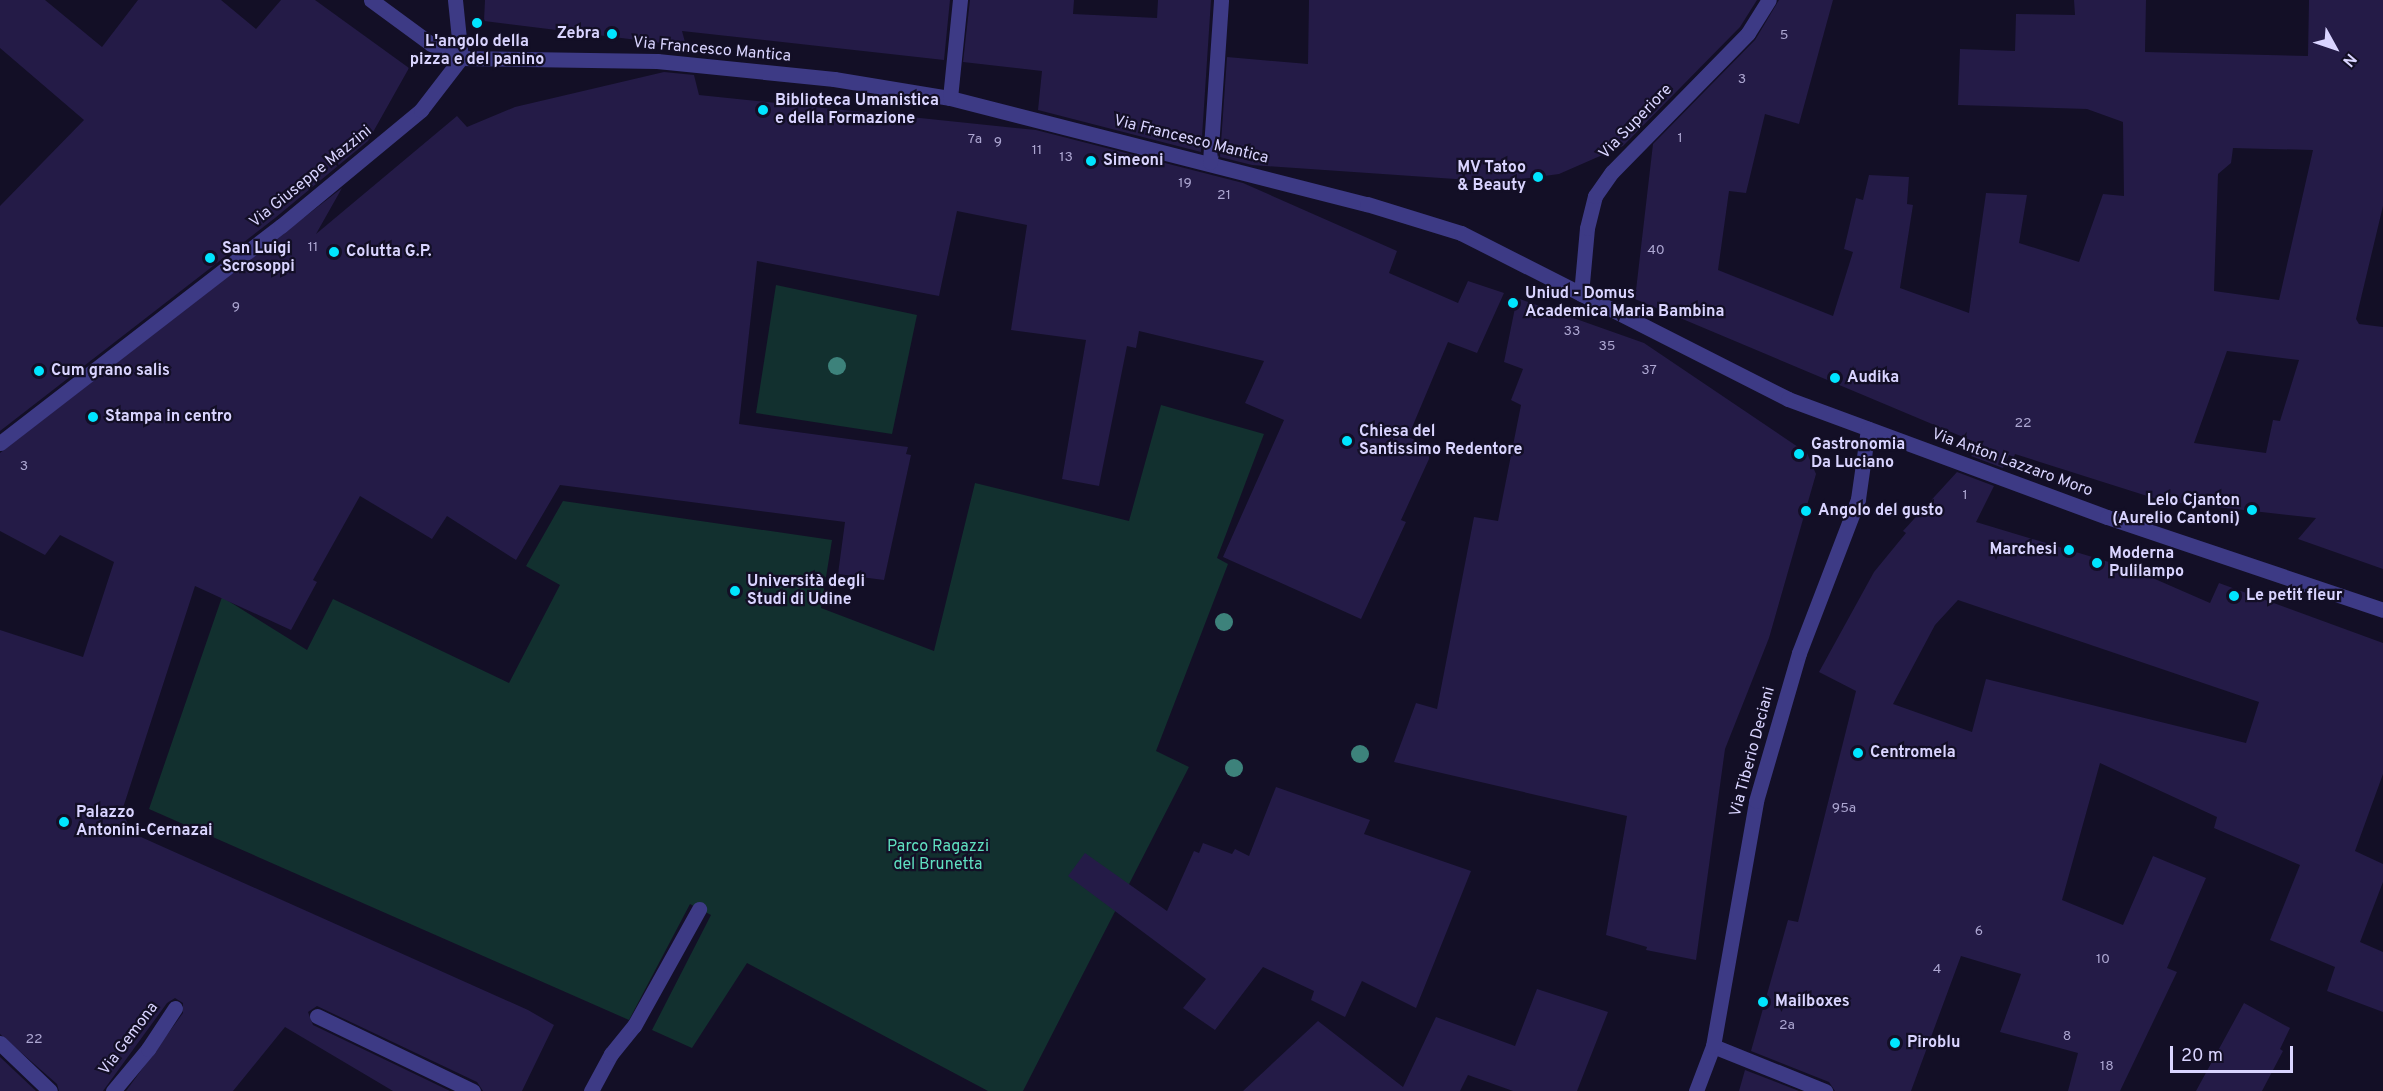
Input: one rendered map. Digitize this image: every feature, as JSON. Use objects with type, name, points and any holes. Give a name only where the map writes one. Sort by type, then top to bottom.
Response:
[{"type":"street","points":[[371,0],[431,44],[461,58]]},
{"type":"street","points":[[455,0],[461,58]]},
{"type":"street","points":[[950,98],[960,0]]},
{"type":"street","points":[[1210,162],[1221,0]]},
{"type":"street","name":"Via Superiore","points":[[1581,294],[1587,228],[1594,196],[1612,172],[1748,33],[1769,0]]},
{"type":"street","name":"Via Francesco Mantica","points":[[461,58],[657,62],[834,79],[950,98],[1210,162],[1461,233],[1788,399],[1868,429]]},
{"type":"street","name":"Via Giuseppe Mazzini","points":[[0,443],[272,233],[421,110],[461,58]]},
{"type":"street","name":"Via Anton Lazzaro Moro","points":[[1868,429],[2107,517],[2383,610]]},
{"type":"street","name":"Via Tiberio Deciani","points":[[1696,1091],[1713,1046],[1756,801],[1799,652],[1858,499],[1868,429]]},
{"type":"street","points":[[591,1091],[611,1054],[634,1026],[699,909]]},
{"type":"street","name":"Via Gemona","points":[[113,1091],[148,1049],[175,1008]]},
{"type":"street","points":[[317,1016],[473,1091]]},
{"type":"street","points":[[0,1043],[50,1091]]},
{"type":"street","points":[[1713,1046],[1826,1091]]},
{"type":"green space","points":[[776,285],[917,315],[892,434],[756,413]]},
{"type":"green space","name":"Parco Ragazzi del Brunetta","points":[[1161,405],[1264,434],[1217,558],[1228,564],[1156,751],[1189,767],[1023,1091],[988,1091],[747,963],[692,1048],[652,1030],[711,915],[690,904],[629,1020],[149,809],[222,597],[307,650],[333,599],[509,683],[560,585],[526,566],[563,501],[832,540],[821,608],[934,651],[975,483],[1129,521]]},
{"type":"building","points":[[0,0],[45,0],[102,47],[138,0],[221,0],[256,29],[281,0],[315,0],[409,68],[368,141],[275,218],[0,431],[0,206],[84,120],[0,48]]},
{"type":"building","points":[[485,0],[950,0],[944,60],[682,31],[686,46],[484,21]]},
{"type":"building","points":[[970,0],[1074,0],[1073,14],[1157,18],[1158,0],[1211,0],[1201,152],[1038,110],[1042,71],[963,62]]},
{"type":"building","points":[[1309,0],[1757,0],[1740,27],[1623,146],[1559,174],[1499,182],[1252,165],[1220,157],[1227,57],[1308,64]]},
{"type":"building","points":[[1779,0],[1833,0],[1799,124],[1765,114],[1746,193],[1729,191],[1718,270],[1833,316],[1853,252],[1844,249],[1856,198],[1863,200],[1869,175],[1909,177],[1907,204],[1913,205],[1900,288],[1969,313],[1986,193],[2027,195],[2019,243],[2079,262],[2103,194],[2124,196],[2123,122],[2087,109],[1958,105],[1960,49],[2015,51],[2016,14],[2075,15],[2074,0],[2146,0],[2145,52],[2308,56],[2309,0],[2383,0],[2383,206],[2356,319],[2359,324],[2383,327],[2383,569],[2298,539],[2316,518],[2163,501],[2015,454],[2014,457],[2009,455],[2003,468],[1971,456],[1982,445],[1635,299],[1653,144],[1755,40]],"holes":[[[2233,148],[2313,150],[2279,300],[2214,291],[2218,174],[2231,163]],[[2227,351],[2299,360],[2280,421],[2273,420],[2266,453],[2194,443]]]},
{"type":"building","points":[[664,72],[694,75],[699,95],[1036,130],[1243,183],[1397,251],[1389,273],[1458,303],[1468,281],[1504,293],[1477,353],[1448,342],[1408,437],[1429,446],[1429,459],[1401,520],[1406,522],[1361,619],[1223,557],[1284,420],[1245,403],[1264,361],[1139,331],[1136,348],[1127,346],[1099,486],[1062,479],[1086,340],[1011,330],[1027,225],[957,211],[939,296],[757,261],[739,424],[908,447],[906,454],[911,455],[884,580],[838,574],[845,522],[560,485],[516,560],[447,516],[432,539],[360,496],[313,580],[317,582],[291,630],[195,586],[122,811],[132,833],[528,1010],[554,1025],[522,1091],[483,1091],[477,1082],[317,1006],[308,1012],[313,1025],[450,1091],[393,1091],[285,1027],[233,1091],[126,1091],[183,1013],[183,1003],[175,998],[167,1003],[103,1091],[59,1091],[57,1084],[0,1034],[0,630],[83,657],[114,562],[60,535],[45,555],[0,531],[0,453],[342,188],[316,234],[457,116],[467,127],[515,107]]},
{"type":"building","points":[[1517,298],[1644,343],[1807,453],[1816,474],[1769,638],[1725,749],[1696,960],[1646,950],[1647,947],[1606,935],[1627,816],[1394,762],[1416,703],[1437,709],[1474,517],[1498,521],[1521,405],[1511,400],[1523,369],[1504,362]]},
{"type":"building","points":[[1957,472],[1994,486],[1976,522],[2132,569],[2210,603],[2219,583],[2383,643],[2383,774],[2355,851],[2383,864],[2383,882],[2360,942],[2383,952],[2383,1012],[2327,991],[2335,967],[2270,940],[2300,865],[2214,828],[2217,817],[2100,763],[2062,900],[2123,925],[2153,856],[2206,878],[2167,968],[2177,972],[2120,1091],[2068,1091],[2078,1053],[2000,1032],[2021,974],[1961,956],[1911,1091],[1835,1091],[1829,1082],[1751,1051],[1788,920],[1798,922],[1856,691],[1819,672],[1874,572],[1906,533],[1903,531]],"holes":[[[1958,600],[2259,702],[2246,743],[1986,679],[1972,732],[1893,704],[1935,625]]]},
{"type":"building","points":[[1276,787],[1370,820],[1364,834],[1471,871],[1416,1008],[1362,981],[1345,1017],[1311,1000],[1314,991],[1263,967],[1215,1030],[1183,1008],[1206,979],[1068,876],[1085,853],[1167,911],[1194,851],[1199,853],[1203,843],[1232,854],[1235,849],[1249,856]]},
{"type":"building","points":[[1537,989],[1608,1012],[1577,1091],[1513,1091],[1468,1075],[1460,1091],[1243,1091],[1318,1021],[1403,1087],[1436,1017],[1515,1046]]},
{"type":"building","points":[[2244,1003],[2290,1028],[2280,1049],[2283,1051],[2262,1091],[2196,1091]]},
{"type":"building","points":[[0,1057],[36,1091],[0,1091]]},
{"type":"building","points":[[1745,1070],[1799,1091],[1739,1091]]},
{"type":"place","name":"L'angolo della pizza e del panino","points":[[477,23]]},
{"type":"place","name":"Zebra","points":[[612,34]]},
{"type":"place","name":"Biblioteca Umanistica e della Formazione","points":[[763,110]]},
{"type":"place","name":"Simeoni","points":[[1091,161]]},
{"type":"place","name":"MV Tatoo & Beauty","points":[[1538,177]]},
{"type":"place","name":"Colutta G.P.","points":[[334,252]]},
{"type":"place","name":"San Luigi Scrosoppi","points":[[210,258]]},
{"type":"place","name":"Uniud - Domus Academica Maria Bambina","points":[[1513,303]]},
{"type":"place","name":"Cum grano salis","points":[[39,371]]},
{"type":"place","name":"Audika","points":[[1835,378]]},
{"type":"place","name":"Stampa in centro","points":[[93,417]]},
{"type":"place","name":"Chiesa del Santissimo Redentore","points":[[1347,441]]},
{"type":"place","name":"Gastronomia Da Luciano","points":[[1799,454]]},
{"type":"place","name":"Lelo Cjanton (Aurelio Cantoni)","points":[[2252,510]]},
{"type":"place","name":"Angolo del gusto","points":[[1806,511]]},
{"type":"place","name":"Marchesi","points":[[2069,550]]},
{"type":"place","name":"Moderna Pulilampo","points":[[2097,563]]},
{"type":"place","name":"Università degli Studi di Udine","points":[[735,591]]},
{"type":"place","name":"Le petit fleur","points":[[2234,596]]},
{"type":"place","name":"Centromela","points":[[1858,753]]},
{"type":"place","name":"Palazzo Antonini-Cernazai","points":[[64,822]]},
{"type":"place","name":"Mailboxes","points":[[1763,1002]]},
{"type":"place","name":"Piroblu","points":[[1895,1043]]}]
